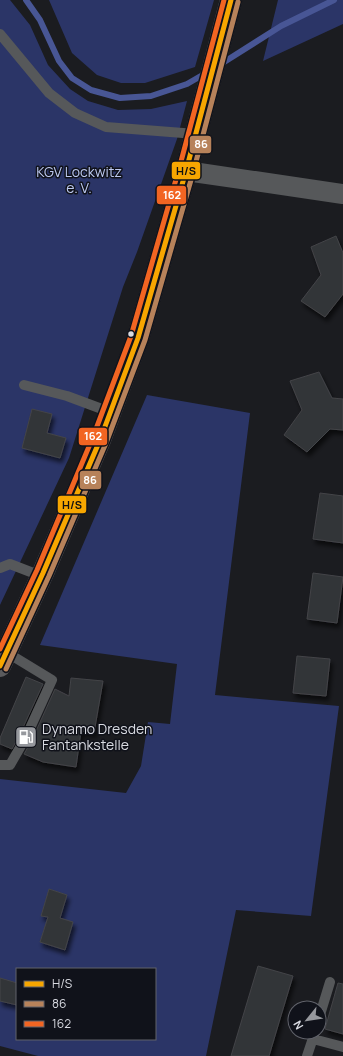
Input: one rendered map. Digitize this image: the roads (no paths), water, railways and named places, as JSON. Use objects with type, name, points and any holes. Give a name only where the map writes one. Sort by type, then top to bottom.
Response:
[{"type":"main road","points":[[3,659],[100,440],[138,338],[186,171],[231,0]]},
{"type":"street","points":[[186,171],[343,194]]},
{"type":"lane","points":[[0,34],[49,93],[75,113],[106,127],[197,130]]},
{"type":"lane","points":[[24,385],[67,396],[110,412]]},
{"type":"lane","points":[[0,568],[10,564],[41,576]]},
{"type":"lane","points":[[0,765],[10,765],[26,737],[52,680],[3,659]]},
{"type":"lane","points":[[324,1000],[330,982]]},
{"type":"lane","points":[[308,1056],[313,1040]]},
{"type":"lane","points":[[327,1040],[343,1046]]},
{"type":"waterway","points":[[26,0],[40,20],[59,61],[72,78],[91,90],[120,98],[151,96],[187,84],[206,73]]},
{"type":"waterway","points":[[221,64],[281,26],[334,0]]},
{"type":"place","name":"Dynamo Dresden Fantankstelle","points":[[26,737]]},
{"type":"park label","name":"KGV Lockwitz e. V.","points":[[79,180]]}]
